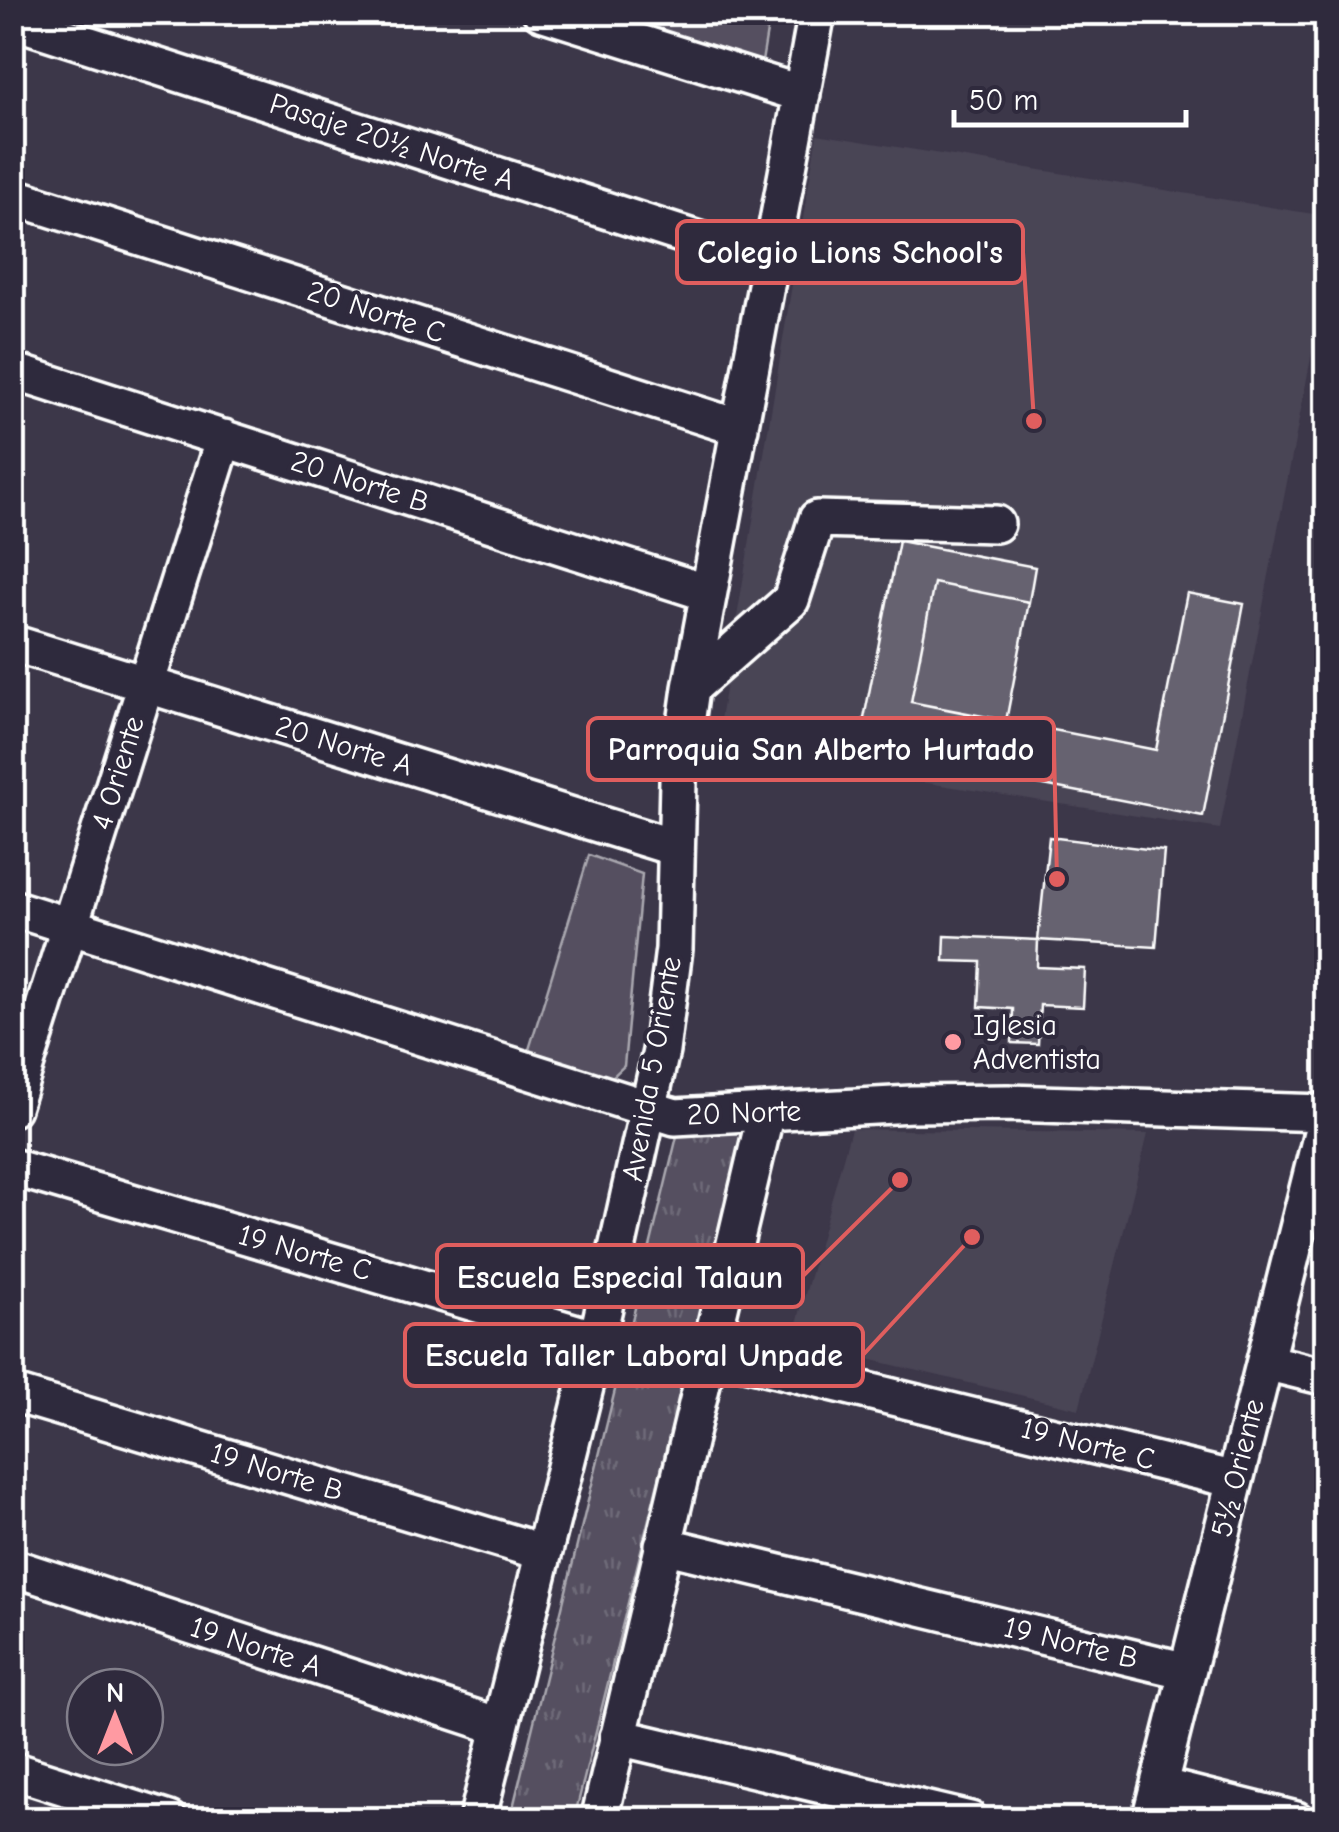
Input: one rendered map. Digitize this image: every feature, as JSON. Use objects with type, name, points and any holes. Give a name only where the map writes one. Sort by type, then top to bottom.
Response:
[{"type":"street","points":[[541,12],[802,94]]},
{"type":"street","name":"Avenida 5 Oriente","points":[[477,1820],[649,1109],[670,991],[678,780],[691,688],[818,12]]},
{"type":"street","name":"Pasaje 20½ Norte A","points":[[12,20],[771,263]]},
{"type":"street","name":"20 Norte C","points":[[12,196],[740,428]]},
{"type":"street","name":"20 Norte B","points":[[12,371],[708,593]]},
{"type":"street","name":"4 Oriente","points":[[12,1108],[224,438]]},
{"type":"street","points":[[691,688],[791,600],[818,518],[996,524]]},
{"type":"street","name":"20 Norte A","points":[[12,643],[676,848]]},
{"type":"street","name":"20 Norte","points":[[12,908],[675,1116],[1008,1103],[1326,1115]]},
{"type":"street","points":[[598,1820],[766,1112]]},
{"type":"street","name":"5½ Oriente","points":[[1154,1802],[1326,1115]]},
{"type":"street","name":"19 Norte C","points":[[12,1167],[596,1338]]},
{"type":"street","name":"19 Norte C","points":[[707,1352],[1235,1480]]},
{"type":"street","points":[[1265,1362],[1326,1377]]},
{"type":"street","name":"19 Norte B","points":[[12,1393],[542,1552]]},
{"type":"street","name":"19 Norte B","points":[[664,1545],[1187,1671]]},
{"type":"street","name":"19 Norte A","points":[[12,1567],[499,1726]]},
{"type":"street","points":[[618,1737],[970,1820]]},
{"type":"street","points":[[12,1770],[169,1820]]},
{"type":"street","points":[[1154,1802],[1296,1820]]},
{"type":"shaded area","points":[[817,134],[1326,216],[1326,280],[1220,829],[928,783],[712,768]]},
{"type":"shaded area","points":[[851,1129],[1148,1134],[1079,1409],[792,1341]]},
{"type":"green space","points":[[602,13],[770,13],[762,62]]},
{"type":"green space","points":[[589,855],[642,874],[624,1066],[605,1084],[527,1056]]},
{"type":"green space","points":[[679,1128],[745,1134],[574,1819],[510,1820]]},
{"type":"building","points":[[899,541],[1035,567],[1029,602],[934,583],[911,702],[1156,750],[1187,593],[1244,604],[1203,816],[858,749]]},
{"type":"building","points":[[934,583],[1029,602],[1006,721],[911,702]]},
{"type":"building","points":[[1049,837],[1164,851],[1156,947],[1038,940]]},
{"type":"building","points":[[945,936],[1038,940],[1037,967],[1085,969],[1083,1007],[1040,1005],[1038,1044],[1012,1043],[1013,1009],[979,1007],[981,962],[944,961]]},
{"type":"place","name":"Colegio Lions School's","points":[[1034,421]]},
{"type":"place","name":"Parroquia San Alberto Hurtado","points":[[1057,879]]},
{"type":"place","name":"Iglesia Adventista","points":[[953,1042]]},
{"type":"place","name":"Escuela Especial Talaun","points":[[900,1180]]},
{"type":"place","name":"Escuela Taller Laboral Unpade","points":[[972,1237]]}]
